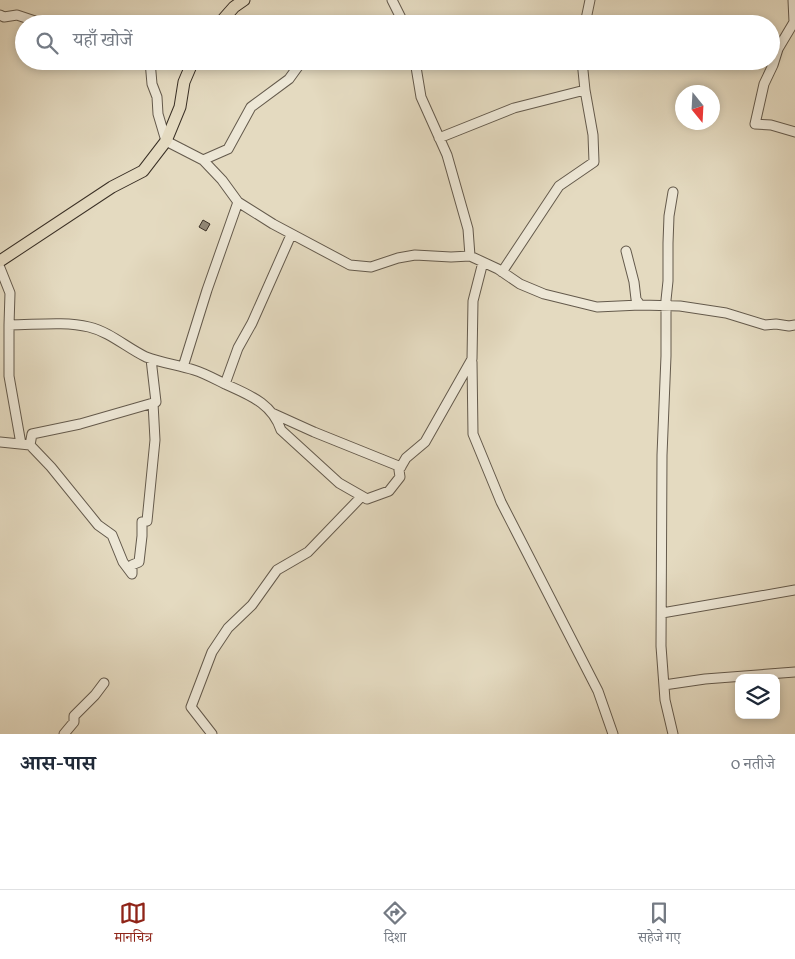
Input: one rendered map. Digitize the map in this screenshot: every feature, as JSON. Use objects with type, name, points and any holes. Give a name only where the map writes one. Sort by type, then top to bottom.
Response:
[{"type":"main road","points":[[227,15],[244,0]]},
{"type":"main road","points":[[0,261],[112,187],[144,171],[166,141],[180,107],[184,82],[189,70]]},
{"type":"street","points":[[392,0],[400,15]]},
{"type":"street","points":[[588,15],[590,0]]},
{"type":"street","points":[[780,46],[795,19],[793,0]]},
{"type":"street","points":[[0,15],[4,17],[15,15]]},
{"type":"street","points":[[151,70],[152,84],[157,97],[158,114],[166,141],[203,160],[222,180],[238,202],[292,235],[350,265],[371,267],[398,258],[415,255],[470,256],[502,272],[520,284],[544,294],[597,307],[666,305],[726,313],[765,325],[795,325]]},
{"type":"street","points":[[203,160],[228,148],[251,107],[289,79],[296,70]]},
{"type":"street","points":[[417,70],[422,97],[447,155],[468,229],[470,256]]},
{"type":"street","points":[[502,272],[559,186],[594,162],[594,135],[583,70]]},
{"type":"street","points":[[771,70],[764,84],[755,124],[771,125],[795,132]]},
{"type":"street","points":[[440,138],[514,108],[585,90]]},
{"type":"street","points":[[673,734],[665,700],[661,646],[662,455],[666,305],[669,216],[674,192]]},
{"type":"street","points":[[183,367],[207,290],[238,202]]},
{"type":"street","points":[[225,384],[238,348],[252,323],[292,235]]},
{"type":"street","points":[[626,251],[634,282],[636,299],[640,305]]},
{"type":"street","points":[[483,262],[473,301],[473,434],[501,502],[598,691],[613,734]]},
{"type":"street","points":[[0,268],[10,293],[9,376],[26,444],[51,467],[98,525],[112,535],[123,562],[132,574],[132,565],[139,562],[142,522],[147,521],[155,440],[152,403],[80,424],[32,434],[26,444]]},
{"type":"street","points":[[9,325],[64,325],[88,327],[102,332],[152,359],[195,370],[255,398],[272,412],[314,432],[401,466]]},
{"type":"street","points":[[152,359],[156,402]]},
{"type":"street","points":[[272,412],[281,430],[338,483],[367,499],[389,491],[400,477],[399,470],[401,466],[406,458],[425,442],[472,359]]},
{"type":"street","points":[[0,442],[26,444]]},
{"type":"street","points":[[212,734],[191,707],[212,652],[228,628],[252,605],[277,570],[308,552],[362,496]]},
{"type":"street","points":[[662,613],[795,590]]},
{"type":"street","points":[[664,685],[705,679],[795,672]]},
{"type":"street","points":[[64,734],[74,722],[74,716],[95,696],[104,683]]},
{"type":"building","points":[[203,220],[210,224],[206,231],[199,227]]}]
